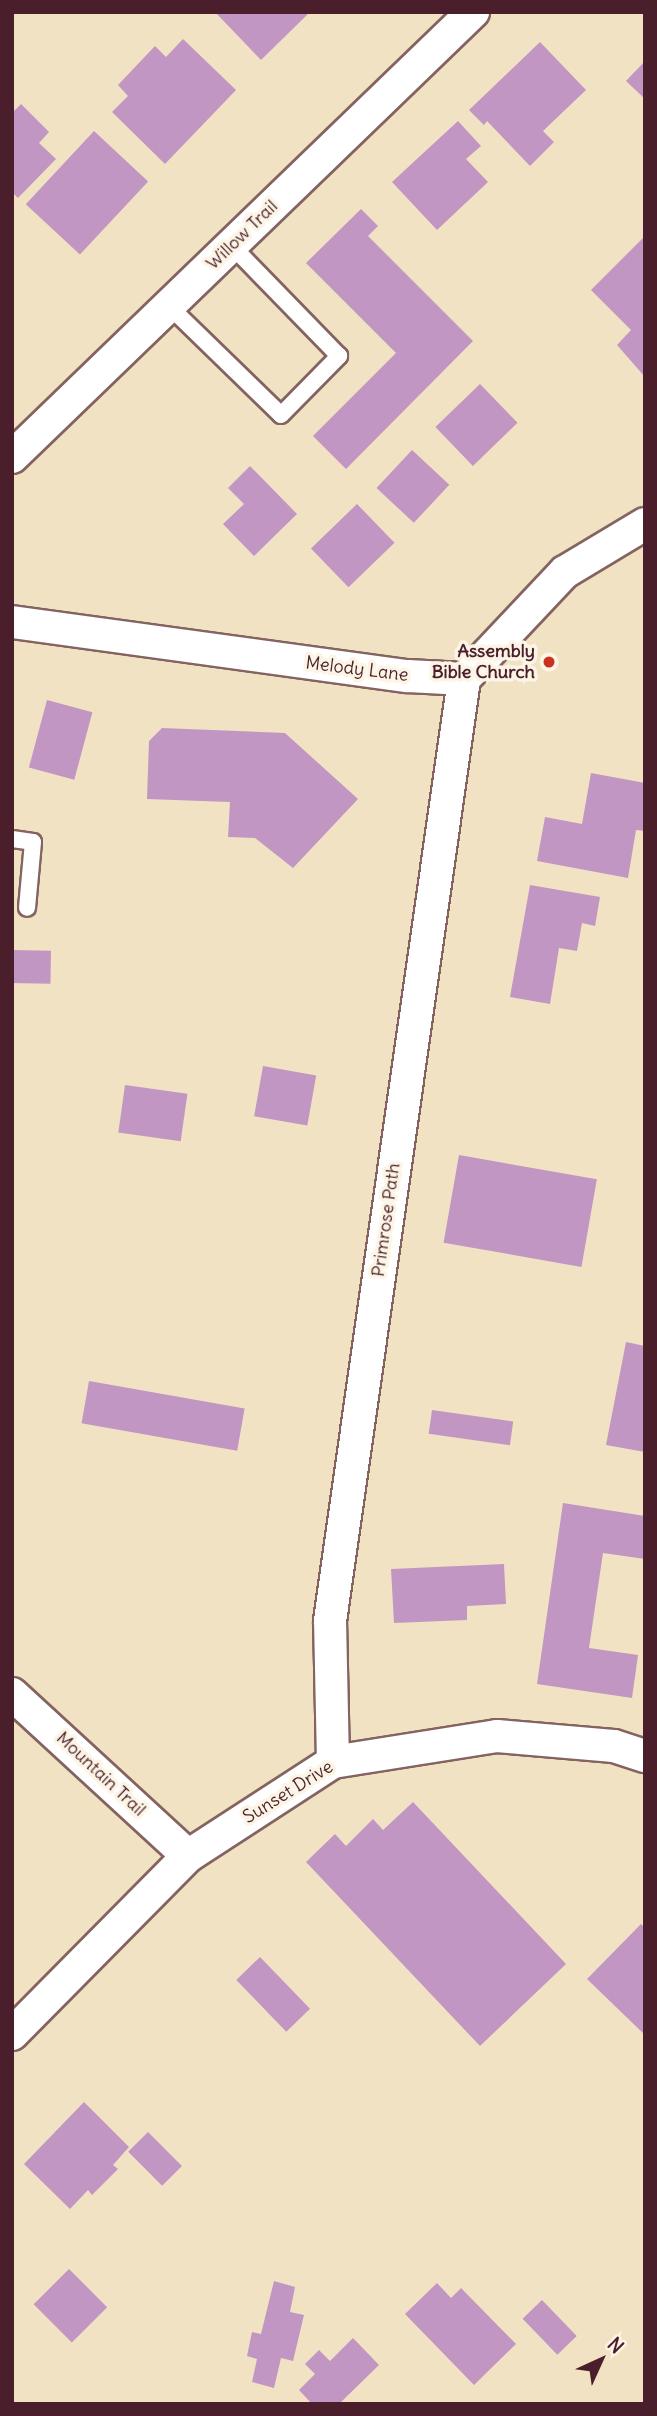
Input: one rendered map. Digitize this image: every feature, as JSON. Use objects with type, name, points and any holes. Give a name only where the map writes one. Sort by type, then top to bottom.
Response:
[{"type":"street","name":"Willow Trail","points":[[12,457],[473,12]]},
{"type":"street","points":[[464,679],[565,572],[645,524]]},
{"type":"street","name":"Melody Lane","points":[[12,622],[408,676],[464,679]]},
{"type":"street","name":"Primrose Path","points":[[333,1762],[330,1621],[464,679]]},
{"type":"street","name":"Mountain Trail","points":[[12,1694],[107,1777],[188,1856]]},
{"type":"street","name":"Sunset Drive","points":[[12,2034],[188,1856],[333,1762],[497,1736],[614,1746],[645,1756]]},
{"type":"lane","points":[[170,306],[281,415],[339,356],[231,246]]},
{"type":"lane","points":[[12,839],[33,842],[27,908]]},
{"type":"building","points":[[215,12],[310,12],[261,60]]},
{"type":"building","points":[[183,39],[236,90],[165,164],[112,112],[128,96],[118,85],[155,46],[166,57]]},
{"type":"building","points":[[540,42],[586,90],[543,131],[554,142],[530,166],[487,121],[484,125],[469,110]]},
{"type":"building","points":[[645,61],[645,99],[626,81]]},
{"type":"building","points":[[21,104],[49,132],[39,143],[56,159],[18,198],[12,192],[12,113]]},
{"type":"building","points":[[458,121],[481,146],[466,159],[488,182],[437,230],[392,182]]},
{"type":"building","points":[[94,131],[148,181],[80,255],[26,204]]},
{"type":"building","points":[[361,209],[378,226],[368,236],[473,341],[346,469],[313,436],[396,353],[306,263]]},
{"type":"building","points":[[645,236],[645,377],[617,345],[631,330],[591,290]]},
{"type":"building","points":[[480,384],[518,423],[473,466],[435,427]]},
{"type":"building","points":[[412,450],[449,485],[414,523],[377,488]]},
{"type":"building","points":[[250,466],[297,514],[254,556],[223,524],[244,504],[228,488]]},
{"type":"building","points":[[357,504],[395,543],[348,587],[311,548]]},
{"type":"building","points":[[47,700],[92,712],[74,780],[29,768]]},
{"type":"building","points":[[162,728],[285,733],[358,799],[293,868],[255,838],[228,837],[230,802],[147,799],[149,741]]},
{"type":"building","points":[[591,773],[645,783],[645,831],[636,830],[628,878],[537,861],[545,817],[582,824]]},
{"type":"building","points":[[530,885],[600,897],[595,926],[582,923],[577,951],[559,948],[550,1004],[510,997]]},
{"type":"building","points":[[12,950],[51,951],[50,984],[12,983]]},
{"type":"building","points":[[263,1066],[316,1075],[307,1126],[254,1116]]},
{"type":"building","points":[[125,1085],[187,1094],[181,1141],[118,1133]]},
{"type":"building","points":[[459,1155],[597,1179],[581,1267],[444,1243]]},
{"type":"building","points":[[626,1342],[645,1346],[645,1452],[606,1445]]},
{"type":"building","points":[[89,1381],[245,1408],[237,1451],[82,1423]]},
{"type":"building","points":[[432,1410],[513,1421],[510,1445],[429,1434]]},
{"type":"building","points":[[563,1503],[645,1516],[645,1559],[603,1553],[589,1648],[638,1655],[632,1698],[537,1684]]},
{"type":"building","points":[[504,1564],[506,1604],[467,1606],[467,1620],[394,1623],[391,1569]]},
{"type":"building","points":[[413,1802],[566,1964],[480,2046],[306,1862],[335,1834],[346,1846],[373,1819],[383,1830]]},
{"type":"building","points":[[641,1924],[645,1928],[645,2035],[587,1979]]},
{"type":"building","points":[[260,1957],[310,2009],[286,2032],[236,1980]]},
{"type":"building","points":[[84,2102],[129,2147],[113,2165],[118,2169],[92,2195],[88,2190],[70,2209],[24,2164]]},
{"type":"building","points":[[148,2132],[182,2166],[162,2186],[128,2152]]},
{"type":"building","points":[[69,2269],[107,2307],[72,2343],[34,2304]]},
{"type":"building","points":[[274,2281],[295,2287],[290,2312],[304,2315],[293,2361],[281,2358],[274,2388],[252,2382],[257,2359],[247,2356],[252,2332],[261,2334]]},
{"type":"building","points":[[437,2283],[451,2298],[461,2288],[516,2344],[474,2385],[405,2314]]},
{"type":"building","points":[[542,2300],[577,2336],[557,2355],[523,2319]]},
{"type":"building","points":[[353,2338],[379,2365],[339,2404],[312,2404],[299,2390],[315,2374],[305,2364],[319,2350],[330,2361]]},
{"type":"place","name":"Assembly Bible Church","points":[[549,662]]}]
